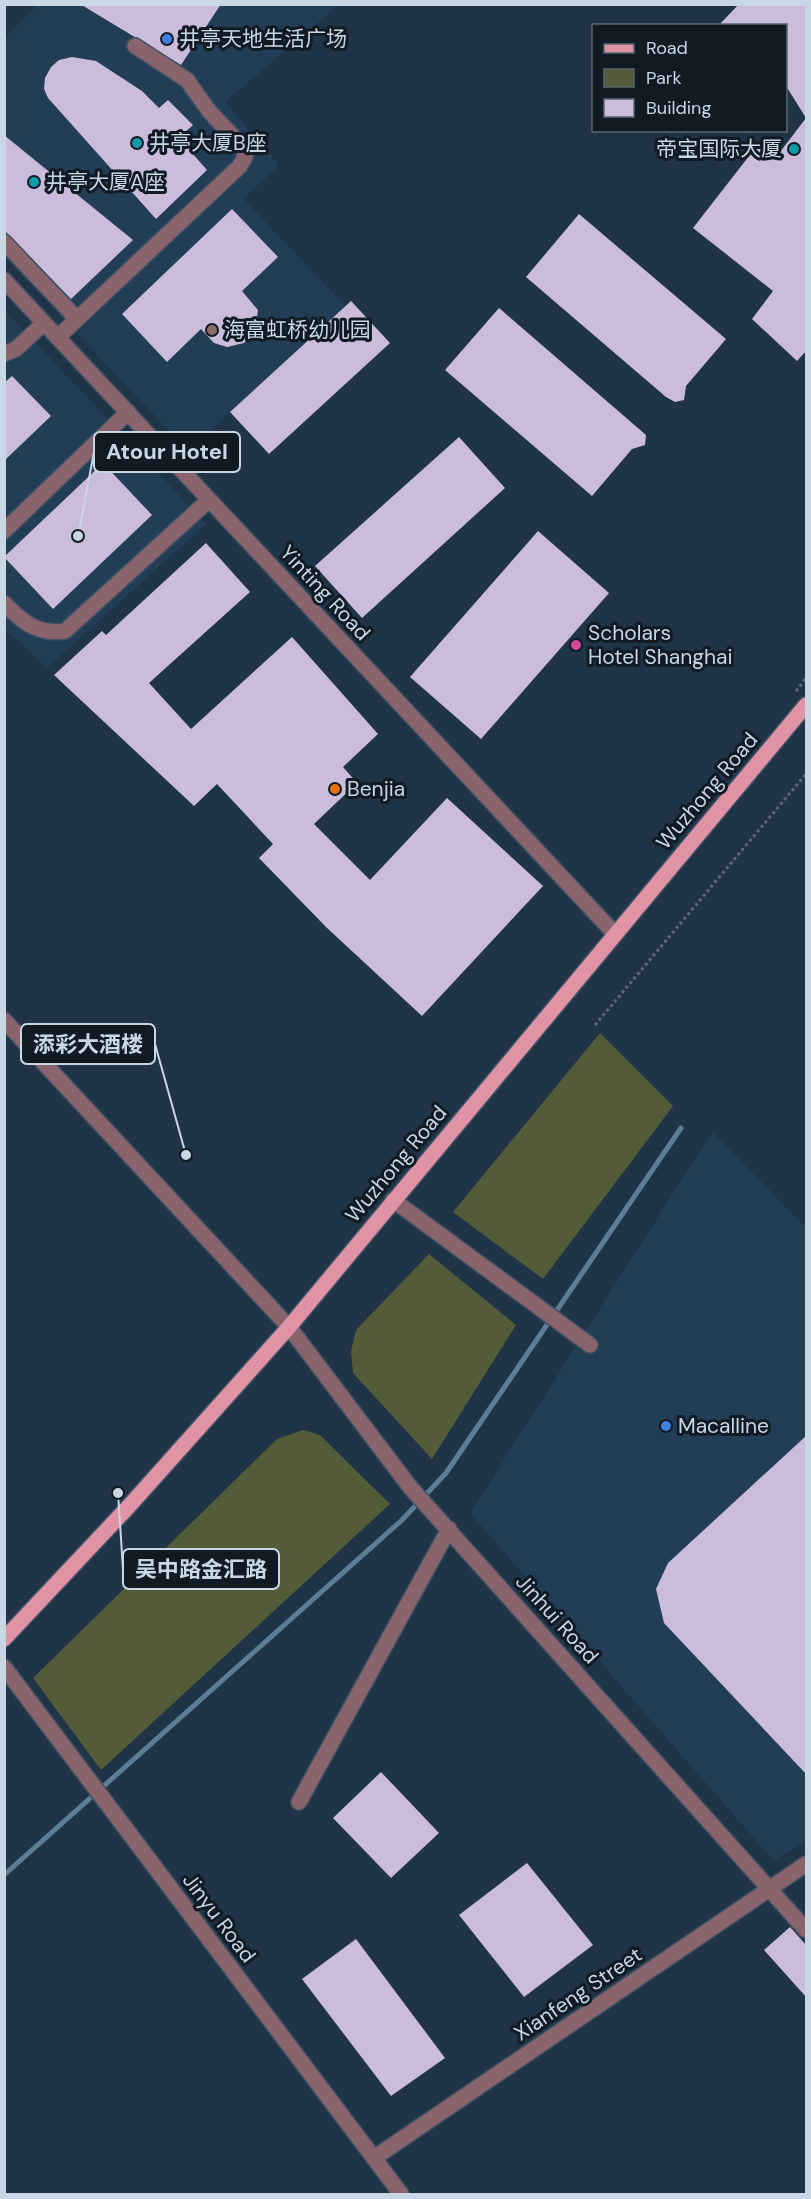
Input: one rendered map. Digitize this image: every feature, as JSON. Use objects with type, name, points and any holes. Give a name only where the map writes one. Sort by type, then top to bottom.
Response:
[{"type":"main road","name":"Wuzhong Road","points":[[4,1639],[123,1513],[289,1327],[807,705]]},
{"type":"street","points":[[57,337],[240,166],[245,157],[244,148],[204,106],[188,80],[135,46]]},
{"type":"street","points":[[4,242],[77,319]]},
{"type":"street","name":"Yinting Road","points":[[4,280],[615,934]]},
{"type":"street","points":[[4,354],[16,349],[44,323]]},
{"type":"street","points":[[4,531],[128,412]]},
{"type":"street","points":[[4,603],[31,628],[52,633],[64,631],[209,500]]},
{"type":"street","name":"Jinhui Road","points":[[4,1020],[289,1327],[410,1487],[807,1930]]},
{"type":"street","points":[[393,1200],[585,1342]]},
{"type":"street","points":[[299,1802],[449,1529]]},
{"type":"street","name":"Jinyu Road","points":[[4,1667],[401,2194]]},
{"type":"street","name":"Xianfeng Street","points":[[374,2158],[807,1864]]},
{"type":"path","points":[[594,1025],[807,774]]},
{"type":"shaded area","points":[[38,5],[339,5],[225,102],[279,165],[244,199],[345,306],[188,451],[5,257],[5,38]]},
{"type":"shaded area","points":[[4,309],[206,524],[47,668],[5,629]]},
{"type":"shaded area","name":"Macalline","points":[[712,1132],[806,1227],[806,1839],[774,1861],[470,1513]]},
{"type":"green space","points":[[600,1033],[673,1106],[543,1279],[453,1212]]},
{"type":"green space","points":[[429,1254],[516,1325],[432,1459],[353,1373],[351,1351],[356,1330]]},
{"type":"green space","points":[[303,1430],[320,1435],[390,1504],[101,1770],[33,1678],[277,1439]]},
{"type":"building","name":"井亭天地生活广场","points":[[80,4],[221,4],[181,65]]},
{"type":"building","name":"帝宝国际大厦","points":[[739,4],[807,4],[807,350],[797,361],[752,319],[773,291],[693,228],[760,142],[777,156],[806,118],[787,88],[787,24],[720,24]]},
{"type":"building","name":"井亭大厦B座","points":[[72,57],[96,61],[142,91],[159,108],[168,100],[193,125],[184,133],[192,153],[207,170],[156,219],[48,98],[44,89],[45,78],[51,67],[59,60]]},
{"type":"building","name":"井亭大厦A座","points":[[4,135],[133,240],[71,299],[4,230]]},
{"type":"building","points":[[232,209],[278,257],[242,291],[258,310],[255,331],[244,343],[227,347],[214,343],[201,329],[167,362],[122,314]]},
{"type":"building","points":[[579,214],[726,339],[686,386],[684,400],[675,402],[666,397],[526,277]]},
{"type":"building","points":[[351,301],[390,343],[269,454],[230,412]]},
{"type":"building","points":[[499,308],[646,435],[645,445],[632,449],[592,496],[445,370]]},
{"type":"building","points":[[12,376],[51,416],[4,461],[4,383]]},
{"type":"building","points":[[459,437],[505,488],[362,618],[315,566]]},
{"type":"building","points":[[103,463],[152,515],[53,609],[4,557]]},
{"type":"building","points":[[538,531],[609,593],[481,739],[410,677]]},
{"type":"building","points":[[206,543],[250,592],[149,683],[191,729],[292,637],[378,734],[343,767],[357,783],[314,824],[370,880],[447,798],[543,886],[422,1016],[326,927],[259,858],[273,844],[217,784],[194,806],[54,675],[102,631],[106,635]]},
{"type":"building","points":[[807,1435],[807,1775],[664,1623],[656,1589],[668,1563]]},
{"type":"building","points":[[381,1772],[439,1833],[391,1878],[333,1818]]},
{"type":"building","points":[[527,1863],[593,1945],[524,1997],[459,1915]]},
{"type":"building","points":[[790,1927],[807,1946],[807,1998],[764,1950]]},
{"type":"building","points":[[356,1939],[445,2058],[391,2096],[302,1979]]},
{"type":"waterway","points":[[4,1875],[402,1520],[446,1473],[681,1128]]},
{"type":"place","name":"井亭天地生活广场","points":[[167,39]]},
{"type":"place","name":"井亭大厦B座","points":[[137,143]]},
{"type":"place","name":"帝宝国际大厦","points":[[794,149]]},
{"type":"place","name":"井亭大厦A座","points":[[34,182]]},
{"type":"place","name":"海富虹桥幼儿园","points":[[212,330]]},
{"type":"place","name":"Atour Hotel","points":[[78,536]]},
{"type":"place","name":"Scholars Hotel Shanghai","points":[[576,645]]},
{"type":"place","name":"Benjia","points":[[335,789]]},
{"type":"place","name":"添彩大酒楼","points":[[186,1155]]},
{"type":"place","name":"Macalline","points":[[666,1426]]},
{"type":"place","name":"吴中路金汇路","points":[[118,1493]]}]
